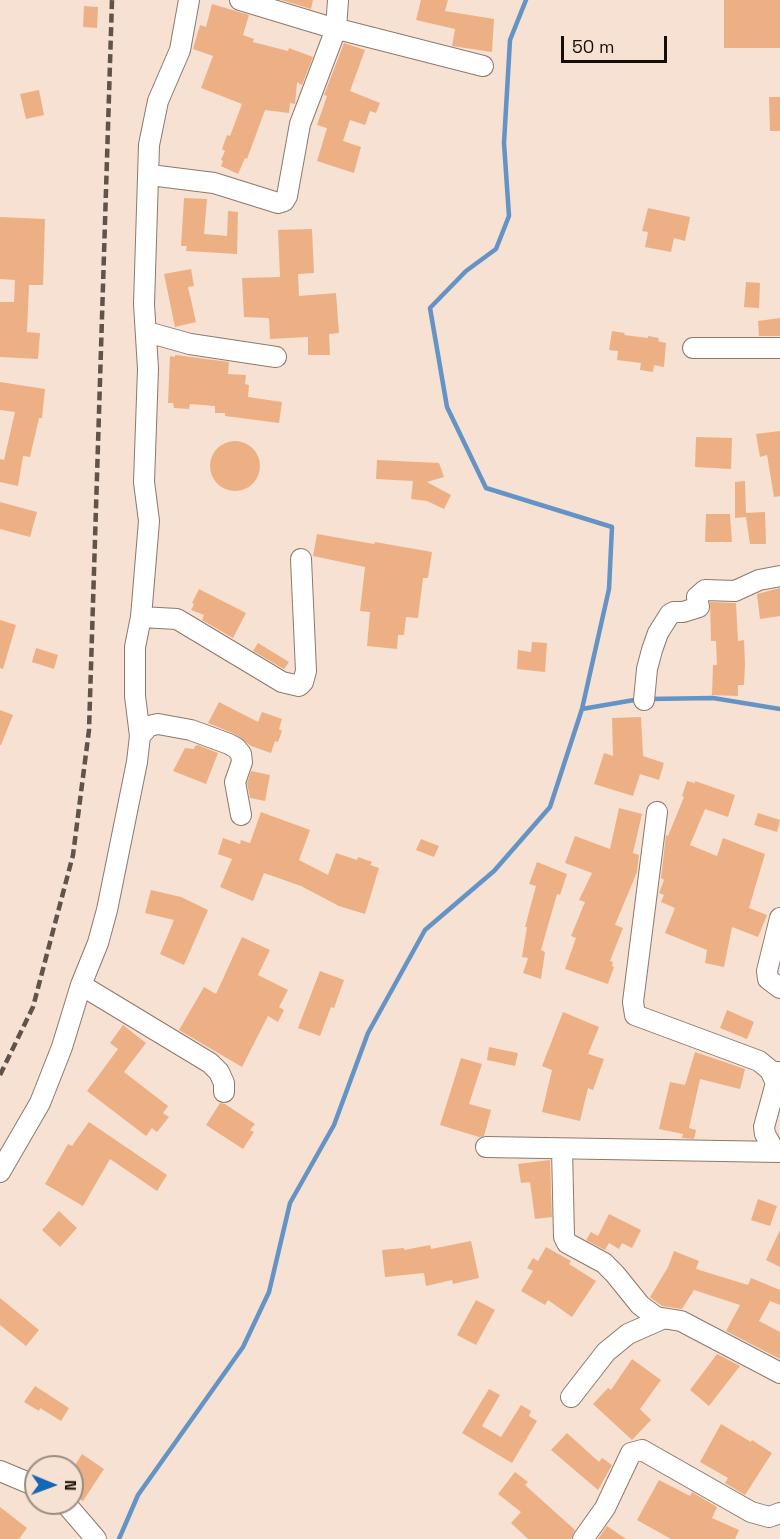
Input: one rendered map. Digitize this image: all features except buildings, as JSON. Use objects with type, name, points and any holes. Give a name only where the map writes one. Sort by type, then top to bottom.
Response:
[{"type":"street","points":[[0,1172],[40,1103],[98,943],[107,910],[137,762],[140,736],[135,696],[135,647],[141,617],[148,521],[144,482],[148,369],[147,332],[144,317],[150,175],[149,145],[158,101],[180,50],[189,0]]},
{"type":"street","points":[[240,0],[336,29],[483,66]]},
{"type":"street","points":[[150,175],[214,183],[278,203],[284,201],[287,196],[300,124],[336,29],[338,0]]},
{"type":"street","points":[[147,332],[190,344],[276,357]]},
{"type":"street","points":[[693,348],[780,348]]},
{"type":"street","points":[[141,617],[177,619],[282,682],[299,686],[303,682],[306,671],[301,559]]},
{"type":"street","points":[[644,700],[647,669],[652,650],[658,633],[670,614],[699,607],[697,597],[705,590],[735,591],[759,580],[780,576]]},
{"type":"street","points":[[140,736],[149,726],[158,724],[191,730],[236,748],[241,754],[242,762],[235,782],[242,815]]},
{"type":"street","points":[[657,812],[633,1002],[635,1015],[759,1061],[778,1077],[765,1127],[765,1134],[777,1152]]},
{"type":"street","points":[[780,918],[766,971],[768,979],[780,988]]},
{"type":"street","points":[[81,985],[210,1063],[219,1072],[224,1083],[224,1092]]},
{"type":"street","points":[[486,1147],[777,1152]]},
{"type":"street","points":[[562,1149],[564,1237],[567,1243],[604,1263],[649,1313],[662,1319],[681,1321],[780,1373]]},
{"type":"street","points":[[571,1397],[606,1352],[628,1334],[662,1319]]},
{"type":"street","points":[[583,1539],[605,1508],[631,1453],[642,1450],[751,1512],[770,1517],[780,1513]]},
{"type":"street","points":[[0,1471],[24,1481]]},
{"type":"street","points":[[75,1515],[96,1539]]},
{"type":"waterway","points":[[119,1539],[138,1495],[243,1347],[269,1292],[290,1203],[334,1125],[368,1033],[425,930],[494,871],[550,807],[582,709],[609,589],[612,527],[486,488],[447,407],[430,308],[466,271],[496,249],[509,216],[504,143],[510,40],[526,0]]},
{"type":"waterway","points":[[649,699],[713,698],[780,709]]},
{"type":"waterway","points":[[582,709],[640,699]]},
{"type":"railway","points":[[0,1075],[33,1007],[73,855],[89,730],[112,0]]}]
